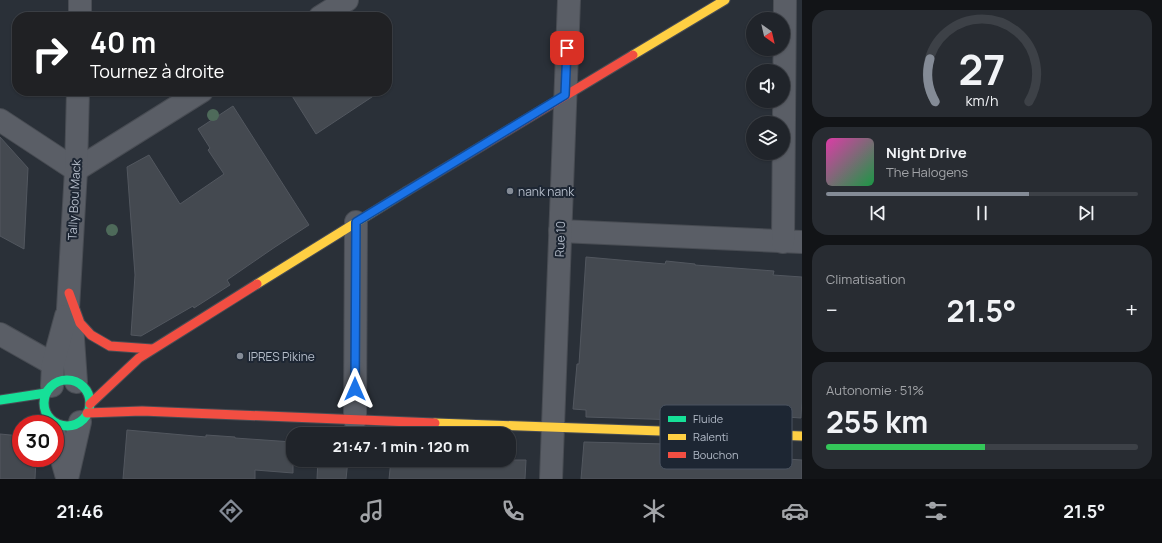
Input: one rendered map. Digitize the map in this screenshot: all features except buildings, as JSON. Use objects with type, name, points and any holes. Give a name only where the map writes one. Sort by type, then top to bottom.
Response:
[{"type":"street","points":[[80,0],[80,12]]},
{"type":"street","points":[[328,12],[347,0]]},
{"type":"street","name":"Rue 10","points":[[551,479],[569,0]]},
{"type":"street","points":[[113,370],[139,358],[356,222],[725,0]]},
{"type":"street","points":[[560,231],[793,242],[785,0]]},
{"type":"street","name":"Tally Bou Mack","points":[[49,389],[53,364],[68,301],[76,170],[78,96]]},
{"type":"street","points":[[0,120],[76,170],[194,96]]},
{"type":"street","points":[[355,420],[356,222]]},
{"type":"street","points":[[68,301],[80,323],[91,335],[110,346],[152,350]]},
{"type":"street","name":"Tally Bou Mack","points":[[68,301],[81,382]]},
{"type":"street","points":[[0,334],[53,364]]},
{"type":"street","points":[[64,426],[73,425],[139,358]]},
{"type":"street","points":[[2,400],[49,389],[59,382],[68,380],[81,382],[89,396],[67,478]]},
{"type":"street","points":[[46,415],[44,400],[49,389]]},
{"type":"street","points":[[2,400],[19,405]]},
{"type":"street","points":[[85,413],[142,411],[660,431]]},
{"type":"street","points":[[792,436],[802,436]]},
{"type":"street","points":[[63,467],[67,478]]},
{"type":"traffic: fast","points":[[67,380],[80,384],[86,390],[90,403],[86,416],[80,422],[67,426],[54,422],[48,416],[44,403],[48,390],[54,384],[67,380]]},
{"type":"traffic: fast","points":[[0,400],[46,393]]},
{"type":"traffic: slow","points":[[633,55],[725,0]]},
{"type":"traffic: slow","points":[[257,284],[407,191]]},
{"type":"traffic: slow","points":[[435,423],[660,431]]},
{"type":"traffic: slow","points":[[792,436],[802,436]]},
{"type":"traffic: jam","points":[[407,191],[633,55]]},
{"type":"traffic: jam","points":[[90,404],[139,358],[257,284]]},
{"type":"traffic: jam","points":[[69,293],[80,323],[91,335],[110,346],[152,349]]},
{"type":"traffic: jam","points":[[87,413],[142,411],[435,423]]},
{"type":"place","name":"nank nank","points":[[510,191]]},
{"type":"place","name":"IPRES Pikine","points":[[240,356]]},
{"type":"route","points":[[355,389],[356,222],[565,95],[567,48]]}]
